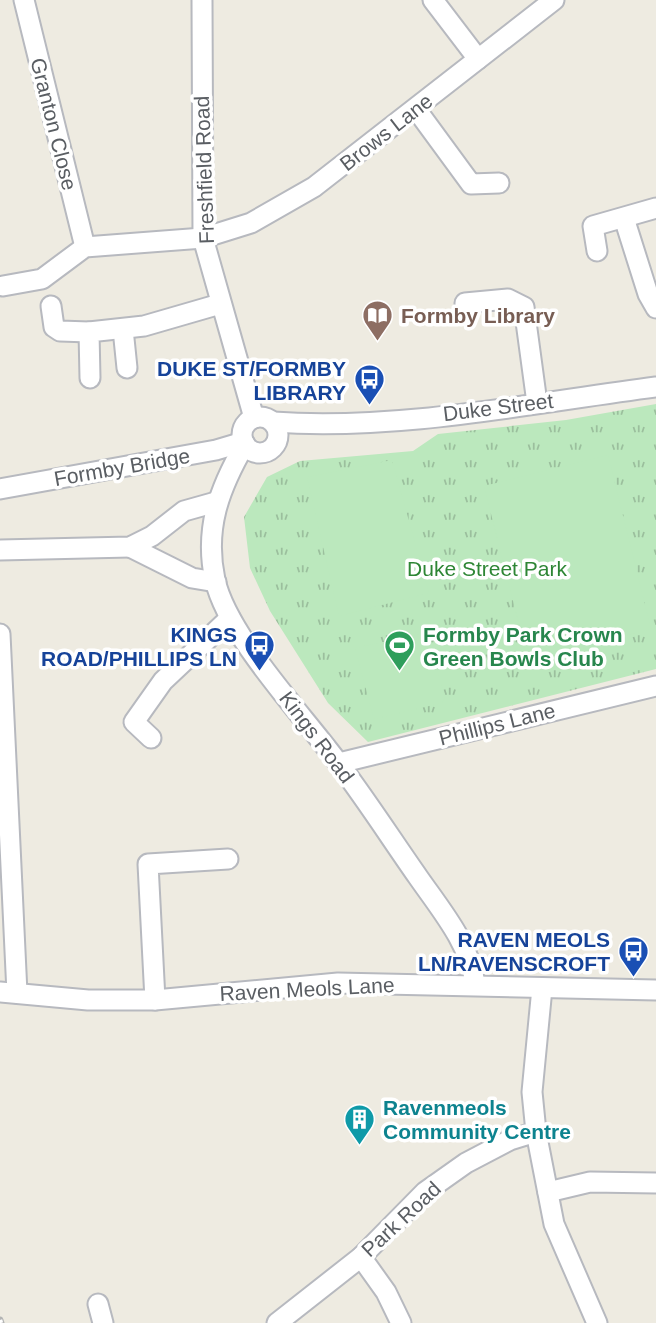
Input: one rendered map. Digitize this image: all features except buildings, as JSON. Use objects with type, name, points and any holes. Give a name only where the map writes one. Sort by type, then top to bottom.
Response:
[{"type":"street","name":"Granton Close","points":[[24,0],[85,247]]},
{"type":"street","name":"Freshfield Road","points":[[202,0],[203,238],[220,304],[263,420]]},
{"type":"street","points":[[433,0],[478,59]]},
{"type":"street","name":"Brows Lane","points":[[85,247],[203,238],[251,223],[314,187],[554,0]]},
{"type":"street","points":[[416,109],[471,184],[499,183]]},
{"type":"street","points":[[597,251],[593,226],[656,208]]},
{"type":"street","points":[[624,218],[648,294],[656,308]]},
{"type":"street","points":[[3,286],[42,279],[85,247]]},
{"type":"street","points":[[465,303],[508,299],[524,307],[537,403]]},
{"type":"street","points":[[51,306],[54,327],[60,331],[89,332],[123,329],[220,304]]},
{"type":"street","points":[[123,329],[127,368]]},
{"type":"street","points":[[89,332],[90,377]]},
{"type":"street","name":"Duke Street","points":[[276,443],[297,434],[339,424],[656,387]]},
{"type":"street","points":[[263,420],[278,432],[276,443],[269,451],[249,446],[242,430],[263,420]]},
{"type":"street","name":"Duke Street","points":[[263,420],[339,424]]},
{"type":"street","name":"Kings Road","points":[[249,446],[216,502],[211,540],[216,582],[230,618],[282,692],[339,763],[468,953],[475,984]]},
{"type":"street","name":"Formby Bridge","points":[[0,489],[249,446]]},
{"type":"street","points":[[0,550],[130,547],[152,536],[184,511],[216,502]]},
{"type":"street","points":[[130,547],[192,578],[216,582]]},
{"type":"street","points":[[151,738],[134,722],[163,681],[230,618]]},
{"type":"street","points":[[0,634],[9,992]]},
{"type":"street","name":"Phillips Lane","points":[[339,763],[656,686]]},
{"type":"street","points":[[155,1000],[149,864],[228,859]]},
{"type":"street","name":"Raven Meols Lane","points":[[9,992],[88,999],[155,1000],[338,983],[656,990]]},
{"type":"street","points":[[542,988],[532,1092],[536,1132],[554,1224],[597,1323]]},
{"type":"street","name":"Park Road","points":[[277,1323],[361,1257],[425,1192],[466,1163],[510,1140],[536,1132]]},
{"type":"street","points":[[548,1192],[590,1182],[656,1183]]},
{"type":"street","points":[[361,1257],[386,1292],[401,1323]]},
{"type":"green space","name":"Duke Street Park","points":[[656,404],[656,669],[368,742],[328,703],[270,611],[250,568],[244,517],[267,477],[300,461],[413,451],[438,434],[566,420]]},
{"type":"green space","points":[[608,455],[651,629],[528,660],[484,486]]},
{"type":"green space","points":[[392,460],[429,593],[339,616],[307,477]]},
{"type":"green space","name":"Formby Park Crown Green Bowls Club","points":[[426,633],[445,697],[442,703],[374,719],[355,648]]},
{"type":"place","name":"Formby Library","points":[[378,342]]},
{"type":"place","name":"DUKE ST/FORMBY LIBRARY","points":[[369,407]]},
{"type":"place","name":"KINGS ROAD/PHILLIPS LN","points":[[260,673]]},
{"type":"place","name":"Formby Park Crown Green Bowls Club","points":[[400,673]]},
{"type":"place","name":"RAVEN MEOLS LN/RAVENSCROFT","points":[[633,978]]},
{"type":"place","name":"Ravenmeols Community Centre","points":[[360,1146]]}]
